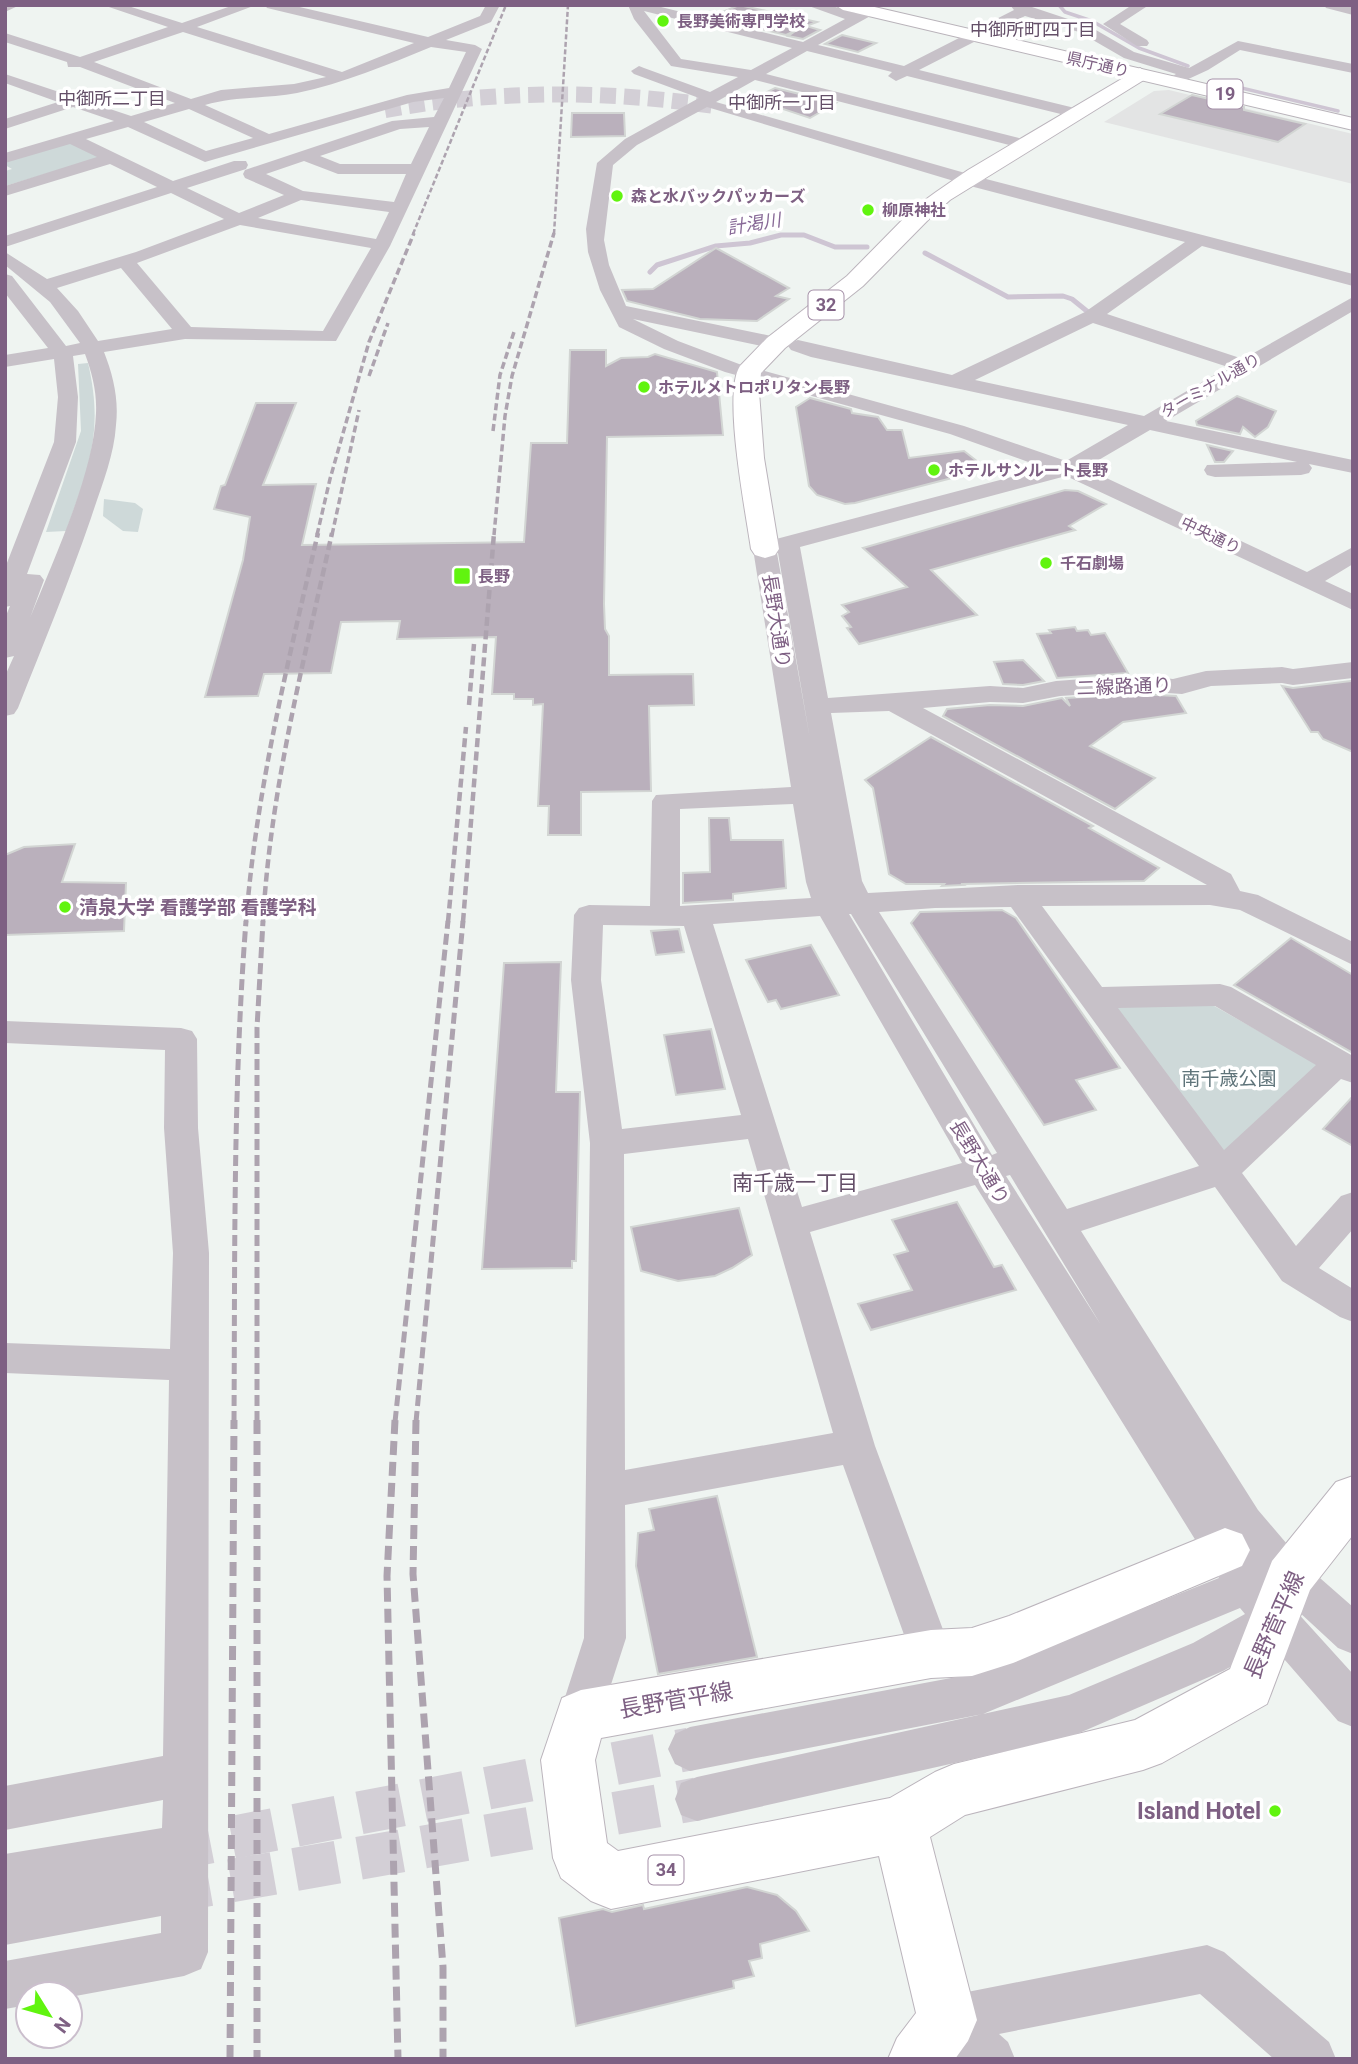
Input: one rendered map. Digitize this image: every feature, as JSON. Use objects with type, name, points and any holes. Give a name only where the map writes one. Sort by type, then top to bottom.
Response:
[{"type":"main road","name":"県庁通り","points":[[843,5],[1350,121]]},
{"type":"main road","name":"32","points":[[766,394],[787,344],[922,213],[961,182],[1077,113],[1156,78]]},
{"type":"main road","name":"32","points":[[787,344],[861,300],[910,245],[913,238],[957,199],[961,182],[1156,78]]},
{"type":"main road","points":[[746,392],[766,394],[771,556],[751,458],[746,392]]},
{"type":"main road","name":"長野菅平線","points":[[1259,1583],[1249,1686],[1143,1744],[954,1791],[899,1824],[611,1881],[581,1858],[568,1760],[581,1716],[931,1654],[972,1652],[1013,1639],[1259,1583],[1340,1514]]},
{"type":"main road","points":[[899,1824],[932,2039]]},
{"type":"street","points":[[5,8],[13,5]]},
{"type":"street","points":[[110,5],[364,83]]},
{"type":"street","points":[[215,5],[234,10]]},
{"type":"street","points":[[10,82],[249,5]]},
{"type":"street","points":[[5,361],[90,345],[185,332],[329,337],[382,245],[475,49],[429,42],[272,5]]},
{"type":"street","points":[[5,158],[191,102],[221,95],[294,89],[342,77],[486,19],[493,5]]},
{"type":"street","points":[[676,63],[639,16],[635,5],[1077,113]]},
{"type":"street","points":[[674,14],[693,5]]},
{"type":"street","points":[[813,5],[869,11]]},
{"type":"street","points":[[1142,5],[1110,24],[1196,70]]},
{"type":"street","points":[[1331,5],[1353,11]]},
{"type":"street","points":[[819,116],[1021,9],[1084,29],[1129,55],[1196,70]]},
{"type":"street","points":[[869,11],[753,75],[712,102],[680,115],[631,142],[605,163],[606,179],[595,232],[599,259],[618,310],[787,344],[1352,467]]},
{"type":"street","points":[[5,37],[81,61],[191,102],[267,139]]},
{"type":"street","points":[[1156,78],[1196,70],[1238,45],[1353,69]]},
{"type":"street","points":[[1025,144],[753,75],[676,63],[639,71],[712,102],[922,176],[961,182],[1353,280]]},
{"type":"street","points":[[10,82],[127,120],[205,157],[412,98],[455,92]]},
{"type":"street","points":[[294,89],[346,116]]},
{"type":"street","points":[[386,90],[412,98]]},
{"type":"street","points":[[5,124],[73,102]]},
{"type":"street","points":[[712,102],[819,116],[932,159],[961,182]]},
{"type":"street","points":[[5,242],[167,185],[388,113]]},
{"type":"street","points":[[680,115],[729,126],[857,165]]},
{"type":"street","points":[[399,208],[348,204],[299,195],[251,174],[398,124],[439,121]]},
{"type":"street","points":[[70,138],[240,220],[382,245]]},
{"type":"street","points":[[303,155],[338,169],[419,169]]},
{"type":"street","points":[[6,190],[112,158]]},
{"type":"street","points":[[5,232],[59,212],[167,185]]},
{"type":"street","points":[[6,190],[31,201]]},
{"type":"street","points":[[46,285],[125,261],[240,220],[299,195]]},
{"type":"street","points":[[253,241],[290,228]]},
{"type":"street","points":[[957,381],[1092,316],[1199,240]]},
{"type":"street","points":[[5,257],[46,285],[69,311],[90,345],[106,394],[100,460],[69,550],[5,708]]},
{"type":"street","points":[[125,261],[185,332]]},
{"type":"street","points":[[5,280],[65,360],[68,397],[65,442],[9,579]]},
{"type":"street","name":"ターミナル通り","points":[[771,556],[1068,468],[1353,303]]},
{"type":"street","name":"中央通り","points":[[618,310],[626,323],[643,333],[700,356],[766,394],[957,430],[1068,468],[1353,603]]},
{"type":"street","points":[[1092,316],[1245,366]]},
{"type":"street","points":[[1215,470],[1352,467]]},
{"type":"street","points":[[5,651],[41,559],[69,550]]},
{"type":"street","points":[[1307,582],[1353,554]]},
{"type":"street","name":"長野大通り","points":[[771,556],[818,706],[848,881],[843,903],[984,1169],[1259,1583],[1353,1706]]},
{"type":"street","name":"長野大通り","points":[[771,556],[820,882],[843,903],[1018,1160],[1244,1523],[1259,1583],[1353,1634]]},
{"type":"street","name":"二線路通り","points":[[818,706],[894,703],[990,694],[1037,694],[1056,689],[1138,683],[1149,686],[1199,683],[1206,679],[1282,675],[1293,677],[1353,670]]},
{"type":"street","points":[[894,703],[1222,881],[1229,899]]},
{"type":"street","points":[[805,795],[666,801],[681,916],[761,1125],[856,1446],[931,1654]]},
{"type":"street","points":[[1018,895],[1296,1271],[1353,1307]]},
{"type":"street","points":[[581,1716],[605,1638],[607,1143],[586,980],[589,915],[681,916],[843,903],[1018,895],[1210,895],[1248,902],[1353,955]]},
{"type":"street","points":[[1058,1225],[1222,1172],[1345,1067],[1220,995],[1094,998]]},
{"type":"street","points":[[5,1032],[181,1039],[181,1128],[191,1254],[187,1365],[184,1952],[5,1985]]},
{"type":"street","points":[[607,1143],[761,1125]]},
{"type":"street","points":[[789,1224],[1018,1160]]},
{"type":"street","points":[[1296,1271],[1353,1205]]},
{"type":"street","points":[[5,1358],[187,1365]]},
{"type":"street","points":[[606,1491],[856,1446]]},
{"type":"street","points":[[690,1749],[983,1693],[1259,1583]]},
{"type":"street","points":[[696,1799],[1070,1716],[1225,1648],[1259,1583]]},
{"type":"street","points":[[5,1808],[186,1774]]},
{"type":"street","points":[[5,1877],[163,1872],[5,1922]]},
{"type":"street","points":[[932,2039],[1207,1969],[1312,2059]]},
{"type":"street","points":[[932,2039],[991,2059]]},
{"type":"shaded area","points":[[1169,90],[1353,134],[1353,184],[1104,122],[1154,91]]},
{"type":"green space","points":[[70,143],[102,157],[5,186],[5,171],[12,169],[5,165],[5,160]]},
{"type":"green space","points":[[88,363],[95,409],[92,449],[66,531],[46,532],[81,431],[78,364]]},
{"type":"green space","points":[[104,499],[135,503],[143,509],[138,532],[123,531],[103,516]]},
{"type":"green space","name":"南千歳公園","points":[[1113,1003],[1209,1003],[1317,1064],[1314,1074],[1230,1155],[1216,1154]]},
{"type":"building","points":[[739,5],[817,22],[806,26],[820,30],[803,39],[788,36],[797,30],[786,35],[711,17]]},
{"type":"building","points":[[842,35],[876,43],[858,52],[825,44]]},
{"type":"building","points":[[775,88],[836,103],[810,118],[753,99]]},
{"type":"building","points":[[1192,95],[1305,124],[1278,142],[1160,114]]},
{"type":"building","points":[[572,113],[624,113],[625,136],[571,137]]},
{"type":"building","points":[[716,248],[789,288],[776,296],[789,299],[757,321],[700,319],[627,301],[622,290],[653,289]]},
{"type":"building","points":[[570,350],[606,350],[606,366],[621,358],[648,357],[655,354],[717,372],[723,435],[607,437],[604,604],[605,629],[609,636],[609,675],[693,674],[694,705],[649,706],[651,791],[581,792],[581,835],[548,835],[549,806],[538,806],[543,704],[533,705],[533,699],[514,699],[514,694],[492,694],[496,637],[397,639],[400,621],[341,622],[331,673],[264,674],[258,696],[205,697],[243,560],[250,517],[214,509],[256,403],[296,403],[263,485],[316,484],[302,545],[524,542],[531,443],[567,443]]},
{"type":"building","points":[[1237,396],[1276,411],[1268,427],[1255,437],[1243,427],[1240,434],[1197,425],[1196,421]]},
{"type":"building","points":[[810,398],[851,409],[852,413],[878,417],[887,430],[902,430],[909,458],[964,451],[987,469],[855,503],[845,504],[817,495],[809,486],[796,407]]},
{"type":"building","points":[[1207,445],[1233,451],[1224,462],[1215,462]]},
{"type":"building","points":[[1065,490],[1078,491],[1106,504],[1069,526],[1075,530],[931,570],[977,615],[859,644],[847,628],[851,627],[842,616],[849,612],[842,605],[907,587],[863,548]]},
{"type":"building","points":[[1075,627],[1077,631],[1088,630],[1091,635],[1105,633],[1128,673],[1057,678],[1037,634]]},
{"type":"building","points":[[1023,660],[1044,681],[1023,685],[1003,684],[994,662]]},
{"type":"building","points":[[1353,681],[1353,752],[1323,739],[1318,732],[1311,732],[1282,686],[1293,688]]},
{"type":"building","points":[[1138,694],[1176,696],[1186,713],[1123,722],[1090,746],[1155,778],[1115,809],[943,716],[947,709],[990,705],[1023,706],[1062,698],[1070,706],[1066,698]]},
{"type":"building","points":[[931,737],[1093,826],[1089,828],[1159,868],[1144,881],[942,886],[944,884],[906,884],[889,874],[873,788],[865,780]]},
{"type":"building","points":[[709,818],[729,818],[731,840],[783,840],[786,888],[733,894],[733,900],[683,903],[683,873],[710,872]]},
{"type":"building","name":"清泉大学 看護学部 看護学科","points":[[75,844],[62,882],[126,883],[124,931],[5,935],[5,855],[24,847]]},
{"type":"building","points":[[1002,910],[1016,918],[1120,1068],[1076,1080],[1096,1110],[1044,1125],[911,923],[920,912]]},
{"type":"building","points":[[679,929],[684,952],[656,955],[651,931]]},
{"type":"building","points":[[1291,938],[1353,975],[1353,1053],[1234,985]]},
{"type":"building","points":[[811,945],[839,995],[781,1009],[776,1000],[768,1002],[746,960]]},
{"type":"building","points":[[561,962],[556,1092],[580,1092],[576,1261],[572,1261],[572,1268],[482,1269],[504,963]]},
{"type":"building","points":[[711,1029],[725,1089],[676,1095],[664,1035]]},
{"type":"building","points":[[1353,1096],[1353,1146],[1323,1129]]},
{"type":"building","points":[[957,1202],[994,1267],[1002,1265],[1016,1290],[871,1330],[858,1304],[912,1290],[894,1255],[908,1251],[892,1220]]},
{"type":"building","points":[[739,1208],[752,1255],[732,1268],[715,1276],[678,1281],[641,1271],[631,1227]]},
{"type":"building","points":[[717,1496],[757,1657],[658,1674],[636,1566],[638,1533],[654,1530],[649,1509]]},
{"type":"building","points":[[747,1887],[777,1895],[796,1911],[809,1931],[760,1944],[762,1958],[749,1961],[754,1976],[733,1981],[734,1988],[576,2026],[559,1918],[603,1909],[612,1912],[643,1905],[644,1909]]},
{"type":"waterway","points":[[1059,5],[1065,12],[1092,21],[1139,48],[1188,66]]},
{"type":"waterway","points":[[1229,85],[1338,111]]},
{"type":"waterway","name":"計渇川","points":[[650,272],[657,265],[716,246],[750,243],[781,235],[804,235],[835,247],[867,247]]},
{"type":"waterway","name":"計渇川","points":[[925,253],[1008,297],[1063,296],[1072,299],[1088,312]]},
{"type":"tunnel","points":[[385,110],[426,103],[550,94],[631,97],[714,106]]},
{"type":"tunnel","points":[[168,1850],[690,1749]]},
{"type":"tunnel","points":[[167,1892],[697,1799]]},
{"type":"railway","points":[[413,234],[506,5]]},
{"type":"railway","points":[[554,234],[568,5]]},
{"type":"railway","points":[[317,535],[369,342],[414,233]]},
{"type":"railway","points":[[494,535],[505,416],[512,376],[554,233]]},
{"type":"railway","points":[[369,376],[388,323]]},
{"type":"railway","points":[[493,431],[500,375],[514,332]]},
{"type":"railway","points":[[332,535],[359,410]]},
{"type":"railway","points":[[246,922],[265,775],[318,533]]},
{"type":"railway","points":[[263,922],[281,775],[332,533]]},
{"type":"railway","points":[[463,922],[494,533]]},
{"type":"railway","points":[[469,705],[474,644]]},
{"type":"railway","points":[[448,922],[466,727]]},
{"type":"railway","points":[[234,1422],[237,1108],[246,921]]},
{"type":"railway","points":[[257,2059],[257,1028],[263,921]]},
{"type":"railway","points":[[395,1422],[448,921]]},
{"type":"railway","points":[[416,1422],[463,921]]},
{"type":"railway","points":[[230,2059],[234,1420]]},
{"type":"railway","points":[[395,1420],[387,1576],[398,2059]]},
{"type":"railway","points":[[416,1420],[413,1574],[443,1967],[443,2059]]},
{"type":"place","name":"長野美術専門学校","points":[[663,21]]},
{"type":"place","name":"森と水バックパッカーズ","points":[[617,196]]},
{"type":"place","name":"柳原神社","points":[[868,210]]},
{"type":"place","name":"ホテルメトロポリタン長野","points":[[644,387]]},
{"type":"place","name":"ホテルサンルート長野","points":[[934,470]]},
{"type":"place","name":"千石劇場","points":[[1046,563]]},
{"type":"place","name":"長野","points":[[462,576]]},
{"type":"place","name":"清泉大学 看護学部 看護学科","points":[[65,907]]},
{"type":"place","name":"Island Hotel","points":[[1275,1811]]},
{"type":"district","name":"中御所町四丁目","points":[[1033,30]]},
{"type":"district","name":"中御所二丁目","points":[[112,99]]},
{"type":"district","name":"中御所一丁目","points":[[782,103]]},
{"type":"district","name":"南千歳一丁目","points":[[795,1183]]}]
